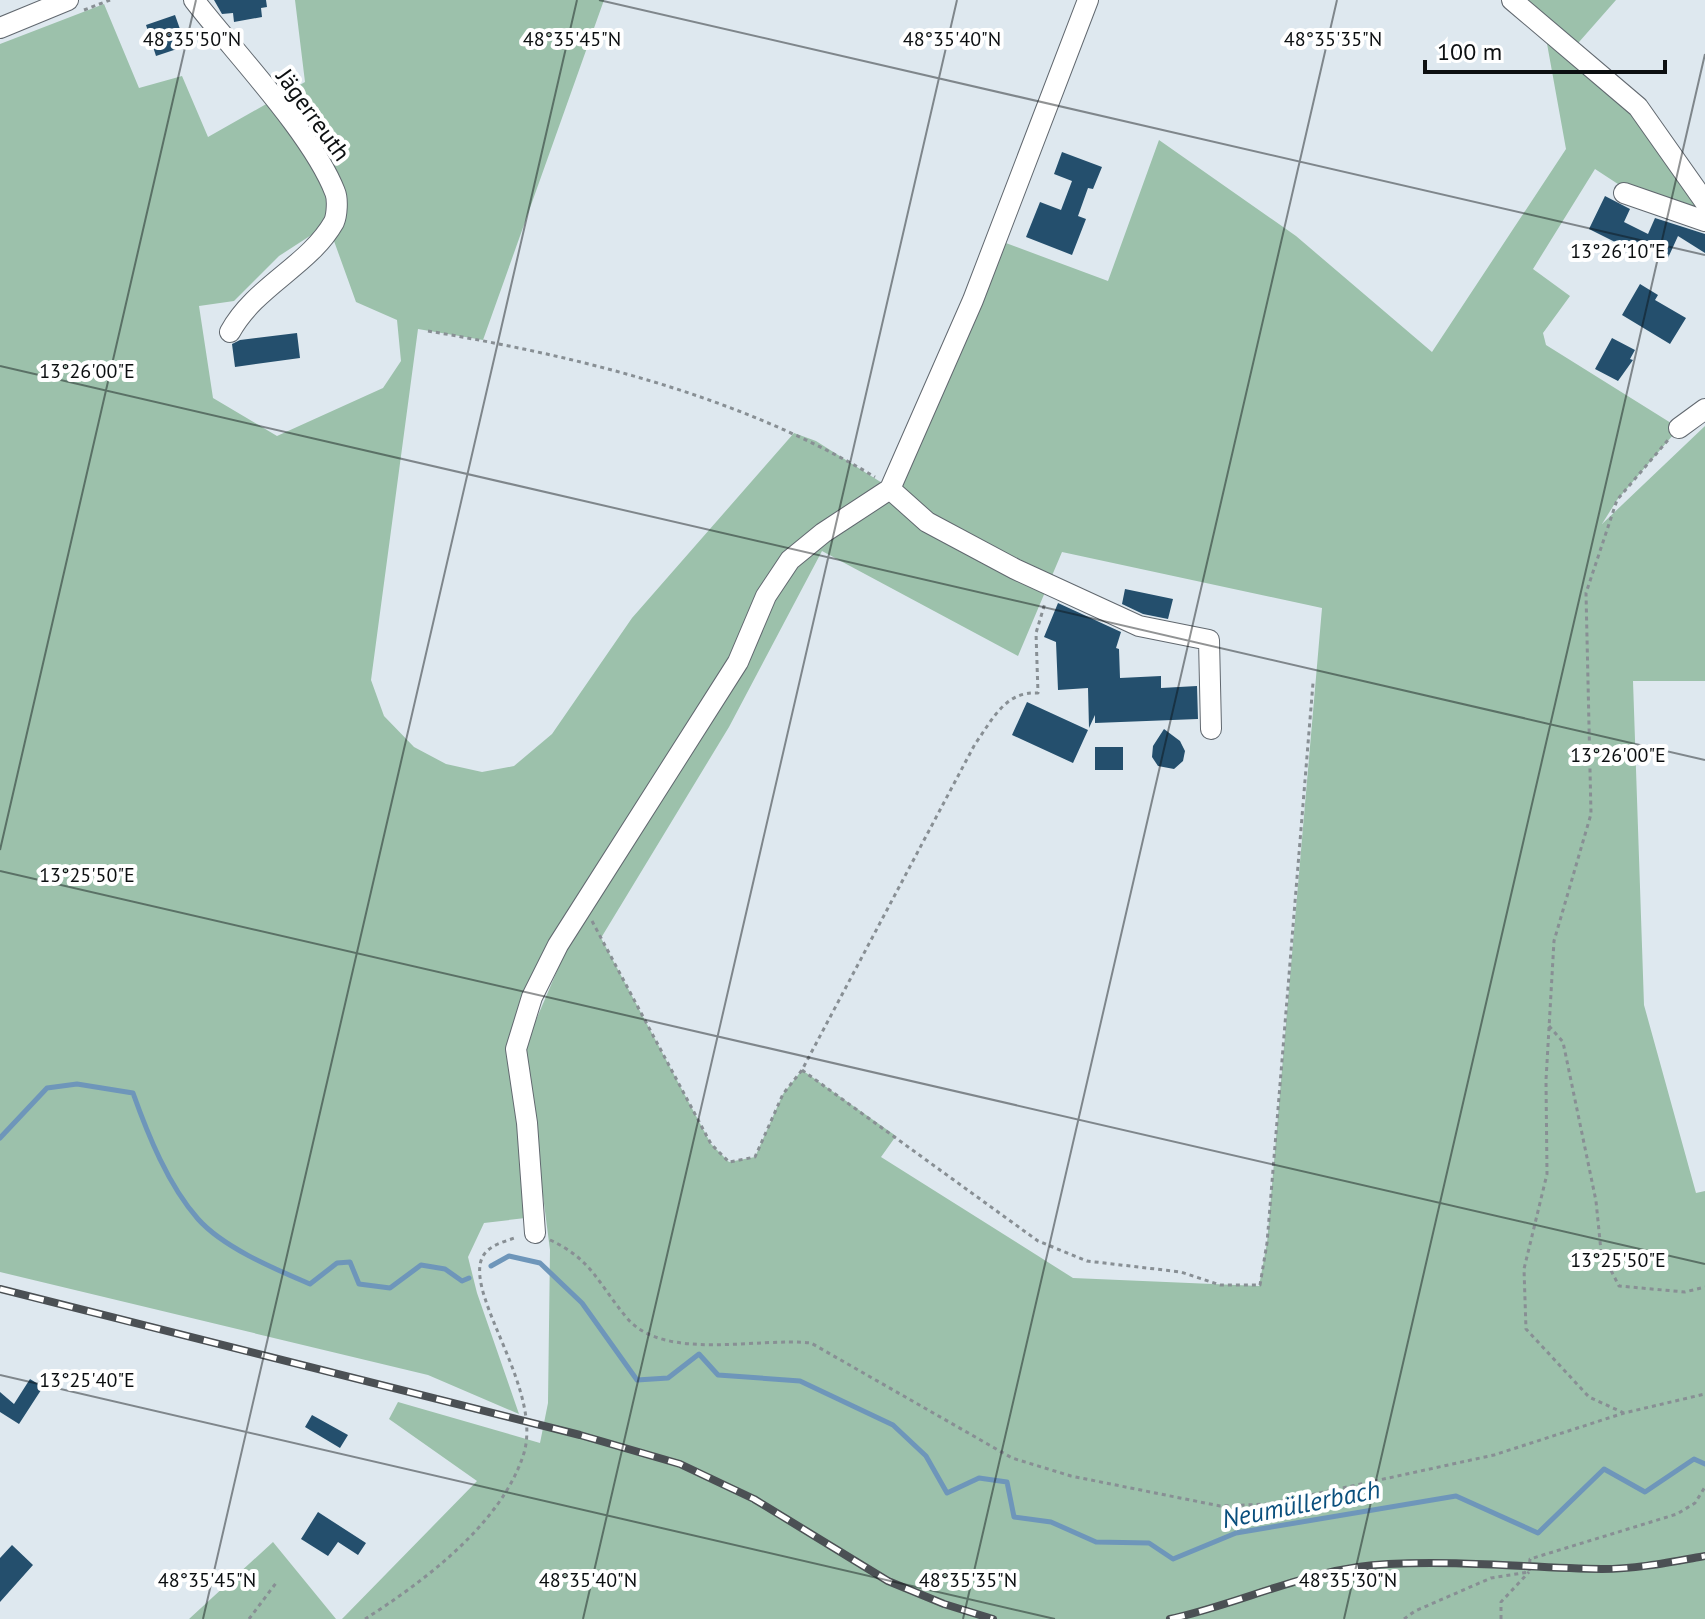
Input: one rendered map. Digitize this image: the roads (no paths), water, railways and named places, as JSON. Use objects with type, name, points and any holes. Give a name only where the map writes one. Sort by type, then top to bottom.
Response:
[{"type":"street","points":[[0,28],[68,0]]},
{"type":"street","name":"Jägerreuth","points":[[194,0],[292,123],[337,195],[335,220],[309,251],[243,308],[230,332]]},
{"type":"street","points":[[535,1233],[527,1123],[516,1049],[532,997],[590,894],[738,662],[766,596],[790,560],[823,533],[890,489],[973,300],[1088,0]]},
{"type":"street","points":[[1512,0],[1638,107],[1705,202]]},
{"type":"street","points":[[1624,193],[1705,221]]},
{"type":"street","points":[[1679,428],[1705,409]]},
{"type":"street","points":[[890,489],[927,522],[1050,585],[1139,626],[1209,640],[1211,729]]},
{"type":"waterway","name":"Neumüllerbach","points":[[0,1138],[47,1088],[77,1084],[133,1093],[160,1159],[187,1206],[209,1230],[251,1257],[310,1284],[337,1263],[350,1262],[359,1284],[390,1288],[421,1265],[445,1269],[462,1281],[469,1278]]},
{"type":"waterway","name":"Neumüllerbach","points":[[491,1266],[509,1256],[540,1263],[582,1303],[637,1380],[668,1378],[699,1354],[718,1375],[800,1381],[893,1425],[926,1456],[947,1493],[979,1478],[1007,1482],[1014,1517],[1051,1522],[1096,1542],[1149,1543],[1173,1559],[1236,1533],[1456,1496],[1538,1533],[1604,1469],[1645,1492],[1694,1459],[1705,1464]]},
{"type":"railway","points":[[0,1289],[580,1435],[680,1464],[754,1499],[888,1581],[944,1604],[993,1619]]},
{"type":"railway","points":[[1170,1619],[1305,1579],[1360,1567],[1442,1563],[1615,1569],[1705,1556]]}]
